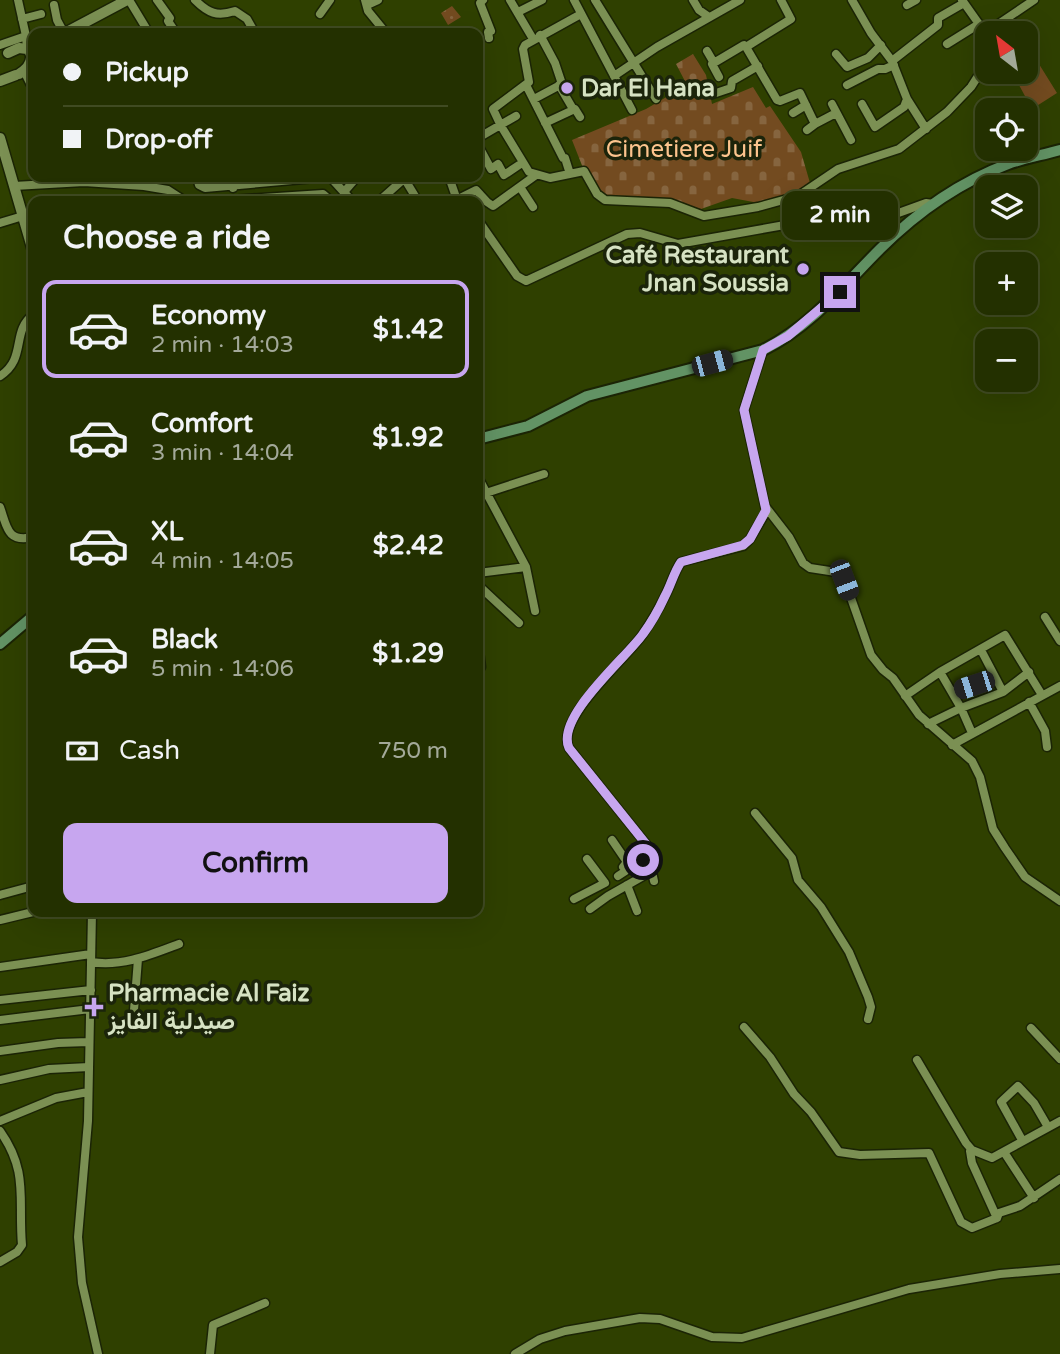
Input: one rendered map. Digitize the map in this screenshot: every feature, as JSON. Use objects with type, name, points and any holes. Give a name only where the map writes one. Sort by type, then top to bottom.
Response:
[{"type":"main road","points":[[483,438],[528,426],[587,396],[763,350],[788,336],[816,313],[840,292],[881,247],[933,204],[1011,163],[1060,150]]},
{"type":"main road","points":[[0,644],[28,620]]},
{"type":"street","points":[[18,0],[28,43]]},
{"type":"street","points":[[84,28],[126,0],[145,28]]},
{"type":"street","points":[[157,0],[170,18],[168,21],[173,28]]},
{"type":"street","points":[[195,0],[201,7],[220,16],[235,11],[242,15],[251,28]]},
{"type":"street","points":[[320,14],[330,0]]},
{"type":"street","points":[[378,0],[366,3],[368,11],[382,28]]},
{"type":"street","points":[[483,0],[480,3],[491,31],[488,33],[489,38]]},
{"type":"street","points":[[510,0],[555,63],[562,84],[534,99]]},
{"type":"street","points":[[518,12],[542,0]]},
{"type":"street","points":[[574,0],[632,110]]},
{"type":"street","points":[[595,0],[656,99]]},
{"type":"street","points":[[693,0],[699,10],[709,17]]},
{"type":"street","points":[[614,76],[740,0]]},
{"type":"street","points":[[714,63],[744,45],[746,47],[790,19],[782,0]]},
{"type":"street","points":[[852,0],[893,63],[907,99],[926,129]]},
{"type":"street","points":[[907,5],[916,0]]},
{"type":"street","points":[[1006,21],[1034,0]]},
{"type":"street","points":[[847,85],[878,69],[885,69],[938,25],[938,18],[963,2],[977,21]]},
{"type":"street","points":[[54,5],[61,28]]},
{"type":"street","points":[[22,19],[41,14]]},
{"type":"street","points":[[581,14],[537,37],[523,49],[529,82],[493,108],[500,126],[529,172],[550,178],[584,172],[597,194],[605,200],[670,203],[698,215],[723,214],[798,196],[838,169],[899,149],[926,129],[975,81]]},
{"type":"street","points":[[947,44],[975,26]]},
{"type":"street","points":[[3,53],[26,36]]},
{"type":"street","points":[[836,54],[847,67],[868,58],[881,45]]},
{"type":"street","points":[[746,47],[779,102],[799,92],[815,124]]},
{"type":"street","points":[[3,53],[19,48],[28,50]]},
{"type":"street","points":[[707,51],[719,77]]},
{"type":"street","points":[[0,81],[20,73],[28,64]]},
{"type":"street","points":[[716,93],[731,88],[732,81],[758,66]]},
{"type":"street","points":[[20,73],[28,83]]},
{"type":"street","points":[[526,85],[565,158],[570,174]]},
{"type":"street","points":[[559,85],[580,117]]},
{"type":"street","points":[[862,104],[875,127],[904,107],[907,99]]},
{"type":"street","points":[[832,104],[851,140]]},
{"type":"street","points":[[793,113],[806,105]]},
{"type":"street","points":[[545,123],[573,109]]},
{"type":"street","points":[[807,130],[836,113]]},
{"type":"street","points":[[483,135],[516,116]]},
{"type":"street","points":[[0,138],[28,234]]},
{"type":"street","points":[[483,154],[491,169],[498,164],[504,175],[522,163]]},
{"type":"street","points":[[483,198],[493,206],[537,175]]},
{"type":"street","points":[[14,186],[84,182],[144,186],[168,190],[177,196]]},
{"type":"street","points":[[198,182],[205,188],[233,188],[280,182]]},
{"type":"street","points":[[203,182],[205,188]]},
{"type":"street","points":[[231,182],[233,188]]},
{"type":"street","points":[[335,182],[348,196]]},
{"type":"street","points":[[344,192],[353,182]]},
{"type":"street","points":[[388,196],[400,182]]},
{"type":"street","points":[[520,187],[533,206]]},
{"type":"street","points":[[465,196],[476,190],[481,196]]},
{"type":"street","points":[[292,196],[325,196]]},
{"type":"street","points":[[483,227],[517,276],[526,281],[627,234],[640,233],[678,244],[796,223],[845,229],[868,225],[926,203],[933,204]]},
{"type":"street","points":[[0,223],[23,216]]},
{"type":"street","points":[[0,376],[8,371],[19,349],[22,326],[28,320]]},
{"type":"street","points":[[763,350],[744,410],[766,510],[789,537],[803,563],[810,568],[836,572],[844,578],[871,655],[893,678],[919,715],[970,758],[977,769],[993,829],[1017,867],[1031,883],[1060,901]]},
{"type":"street","points":[[486,493],[544,474]]},
{"type":"street","points":[[483,487],[526,567],[535,611]]},
{"type":"street","points":[[0,507],[11,534],[20,539],[28,538]]},
{"type":"street","points":[[654,881],[646,844],[569,748],[566,733],[596,686],[644,634],[666,596],[681,562],[743,545],[750,539],[766,510]]},
{"type":"street","points":[[483,572],[526,567]]},
{"type":"street","points":[[483,590],[519,623]]},
{"type":"street","points":[[1045,617],[1060,641]]},
{"type":"street","points":[[905,696],[940,672],[1005,635],[1042,695]]},
{"type":"street","points":[[981,650],[1003,692]]},
{"type":"street","points":[[940,672],[972,733]]},
{"type":"street","points":[[928,724],[1003,692],[1029,672]]},
{"type":"street","points":[[952,692],[974,685]]},
{"type":"street","points":[[952,745],[1060,686]]},
{"type":"street","points":[[1029,702],[1045,731],[1047,747]]},
{"type":"street","points":[[755,813],[792,858],[798,880],[821,907],[849,952],[871,1007],[868,1020]]},
{"type":"street","points":[[612,839],[626,862],[622,873],[650,855]]},
{"type":"street","points":[[574,900],[605,883],[587,859]]},
{"type":"street","points":[[590,909],[652,870]]},
{"type":"street","points":[[601,877],[609,872]]},
{"type":"street","points":[[627,885],[638,911]]},
{"type":"street","points":[[0,895],[28,887]]},
{"type":"street","points":[[0,920],[28,913]]},
{"type":"street","points":[[92,917],[88,1092],[78,1254],[98,1354]]},
{"type":"street","points":[[0,967],[91,958],[108,965],[138,959],[179,944]]},
{"type":"street","points":[[134,1010],[138,959]]},
{"type":"street","points":[[0,1000],[91,990]]},
{"type":"street","points":[[0,1020],[90,1009]]},
{"type":"street","points":[[744,1027],[770,1057],[794,1094],[811,1112],[839,1152],[860,1155],[929,1153],[961,1222],[972,1228],[1034,1198],[1060,1180]]},
{"type":"street","points":[[1031,1028],[1060,1059]]},
{"type":"street","points":[[0,1051],[47,1044],[89,1042]]},
{"type":"street","points":[[917,1060],[966,1143],[972,1150],[990,1158],[1060,1121]]},
{"type":"street","points":[[0,1080],[49,1069],[89,1067]]},
{"type":"street","points":[[1021,1140],[1001,1102],[1017,1086],[1021,1087],[1034,1103],[1048,1126]]},
{"type":"street","points":[[0,1121],[56,1098],[88,1092]]},
{"type":"street","points":[[0,1131],[14,1154],[21,1176],[22,1245],[17,1252],[0,1262]]},
{"type":"street","points":[[972,1150],[972,1164],[998,1217]]},
{"type":"street","points":[[1004,1152],[1034,1198]]},
{"type":"street","points":[[1060,1180],[1060,1189]]},
{"type":"street","points":[[516,1354],[540,1339],[565,1331],[640,1318],[660,1319],[712,1336],[742,1338],[909,1289],[1000,1274],[1060,1269]]},
{"type":"street","points":[[210,1354],[213,1325],[265,1303]]},
{"type":"green space","points":[[452,6],[461,17],[448,25],[441,13]]},
{"type":"green space","name":"Cimetiere Juif","points":[[693,54],[706,75],[712,104],[753,87],[766,108],[770,106],[801,152],[810,183],[806,185],[808,189],[764,204],[732,198],[701,209],[671,201],[601,197],[583,168],[572,140],[646,109],[687,85],[676,64]]},
{"type":"green space","points":[[1038,62],[1057,93],[1038,105],[1038,98],[1026,98],[1018,84],[1038,84]]},
{"type":"place","name":"Dar El Hana","points":[[567,88]]},
{"type":"place","name":"Café Restaurant Jnan Soussia","points":[[803,269]]},
{"type":"place","name":"Pharmacie Al Faiz صيدلية الفايز","points":[[94,1007]]},
{"type":"route","points":[[643,860],[650,855],[646,844],[584,769],[569,748],[565,739],[566,733],[596,686],[644,634],[666,596],[681,562],[738,548],[750,539],[766,510],[744,410],[763,350],[788,336],[840,292]]}]
